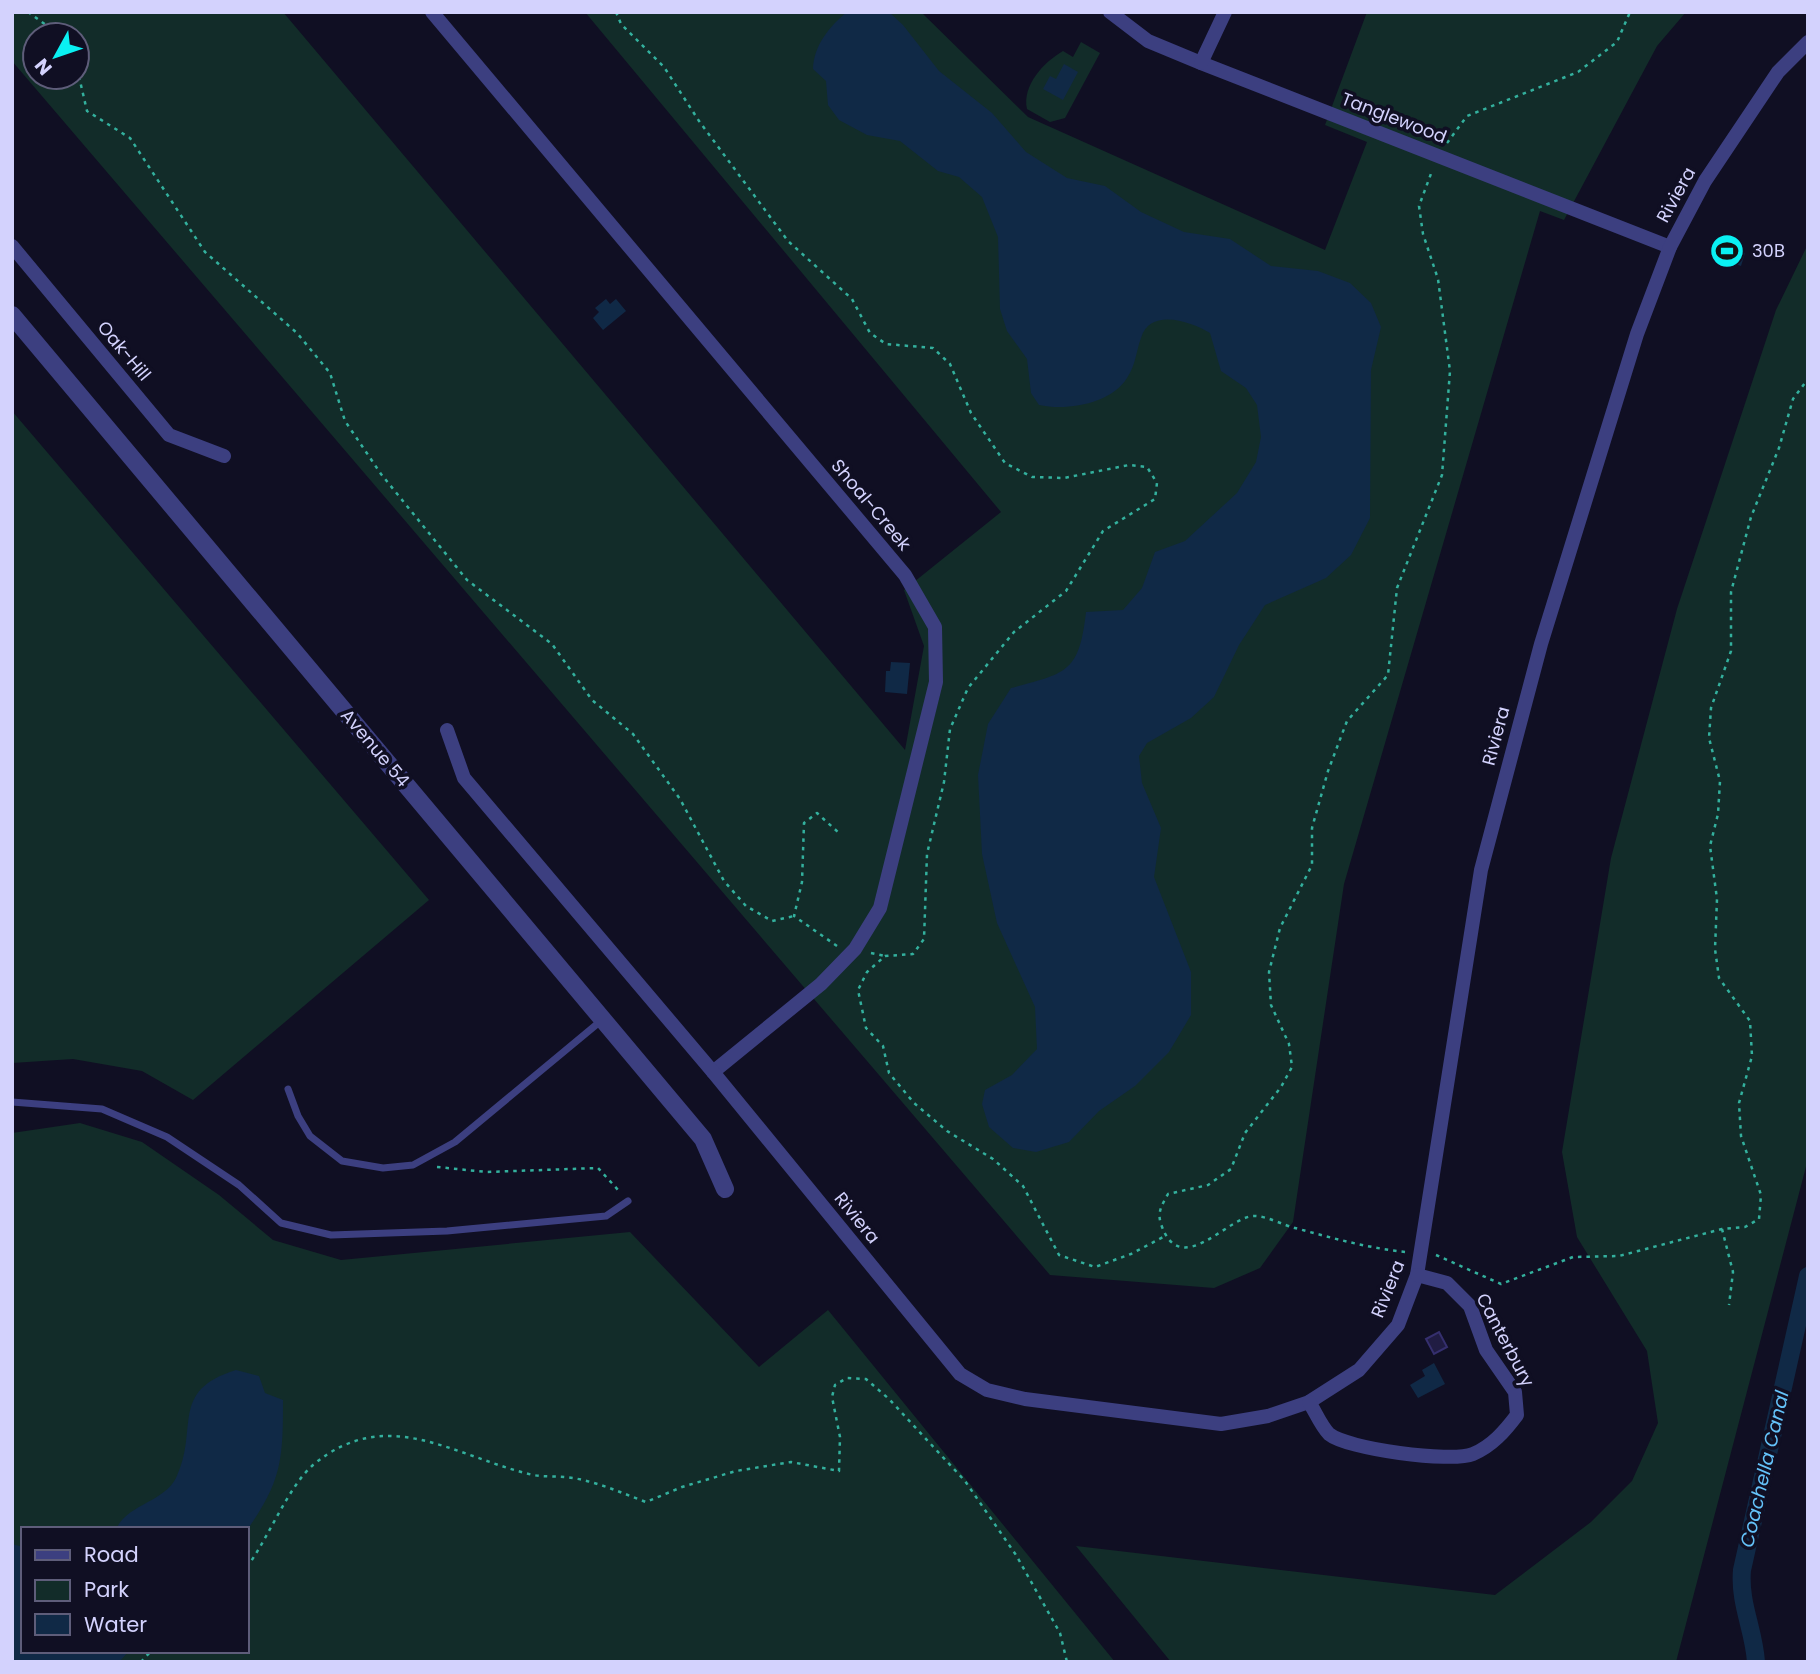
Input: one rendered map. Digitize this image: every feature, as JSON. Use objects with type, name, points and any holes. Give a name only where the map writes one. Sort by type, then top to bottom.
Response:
[{"type":"street","name":"Shoal-Creek","points":[[432,12],[905,575],[935,627],[936,682],[880,908],[855,949],[821,984],[713,1072]]},
{"type":"street","name":"Tanglewood","points":[[1110,12],[1148,41],[1201,64],[1670,247]]},
{"type":"street","points":[[1201,64],[1225,12]]},
{"type":"street","name":"Riviera","points":[[447,730],[464,778],[713,1072],[960,1374],[987,1390],[1025,1399],[1221,1424],[1268,1416],[1309,1402],[1359,1370],[1398,1325],[1418,1275],[1481,870],[1541,644],[1637,334],[1670,247],[1704,181],[1778,72],[1808,42]]},
{"type":"street","name":"Oak-Hill","points":[[12,246],[169,435],[223,456]]},
{"type":"street","name":"Avenue 54","points":[[12,314],[703,1139],[725,1189]]},
{"type":"street","name":"Canterbury","points":[[1309,1402],[1329,1434],[1351,1444],[1441,1459],[1472,1455],[1500,1436],[1517,1415],[1515,1392],[1486,1350],[1470,1306],[1447,1283],[1418,1275]]},
{"type":"lane","points":[[288,1089],[298,1116],[310,1136],[342,1161],[383,1168],[413,1165],[455,1142],[602,1019]]},
{"type":"lane","points":[[12,1101],[102,1109],[167,1137],[239,1185],[281,1223],[331,1235],[447,1231],[606,1216],[628,1201]]},
{"type":"path","points":[[1630,12],[1617,42],[1578,72],[1467,116],[1428,178],[1419,206],[1423,234],[1438,279],[1450,371],[1443,475],[1397,588],[1388,675],[1347,721],[1328,771],[1312,828],[1312,865],[1280,928],[1269,972],[1271,1005],[1289,1044],[1292,1067],[1281,1087],[1245,1133],[1231,1169],[1208,1185],[1184,1188],[1168,1194],[1160,1208],[1159,1219],[1165,1236],[1179,1244],[1200,1246],[1234,1224],[1254,1216],[1348,1243],[1443,1255],[1501,1284],[1573,1258],[1619,1256],[1722,1229],[1745,1227],[1759,1219],[1761,1195],[1741,1136],[1739,1103],[1752,1056],[1750,1021],[1719,978],[1715,949],[1717,899],[1710,846],[1718,814],[1720,780],[1709,738],[1711,708],[1731,652],[1731,592],[1751,517],[1779,448],[1793,399],[1808,379]]},
{"type":"path","points":[[82,91],[87,111],[130,138],[205,252],[297,333],[330,373],[345,421],[382,474],[467,580],[552,644],[592,700],[633,734],[680,799],[724,881],[746,906],[772,921],[794,916],[834,946],[885,956]]},
{"type":"path","points":[[794,916],[802,882],[804,823],[817,813],[839,833]]},
{"type":"path","points":[[413,1165],[487,1172],[598,1168],[628,1201]]},
{"type":"path","points":[[1722,1229],[1733,1272],[1729,1305]]},
{"type":"path","points":[[248,1566],[265,1542],[295,1486],[312,1466],[348,1443],[370,1436],[395,1434],[422,1439],[536,1476],[565,1477],[604,1485],[646,1502],[682,1487],[736,1471],[791,1462],[839,1471],[840,1437],[832,1397],[835,1385],[847,1378],[866,1379],[889,1399],[965,1481],[1016,1555],[1059,1633],[1067,1662]]},
{"type":"green space","points":[[12,12],[283,12],[905,750],[924,646],[904,590],[1001,512],[585,12],[921,12],[1028,117],[1325,250],[1367,142],[1325,125],[1367,12],[1686,12],[1657,46],[1564,220],[1540,211],[1344,884],[1293,1222],[1260,1268],[1214,1288],[1050,1275],[38,91],[91,91],[91,21],[21,21],[21,72],[12,61]]},
{"type":"green space","points":[[1081,42],[1100,53],[1065,118],[1050,122],[1027,109],[1028,91],[1036,75],[1063,51],[1073,57]]},
{"type":"green space","points":[[1808,244],[1808,1159],[1676,1662],[1171,1662],[1076,1546],[1495,1595],[1591,1522],[1632,1481],[1658,1423],[1647,1351],[1577,1237],[1562,1152],[1611,858],[1677,609],[1776,310]]},
{"type":"green space","points":[[12,411],[429,900],[193,1100],[142,1071],[73,1059],[12,1063]]},
{"type":"green space","points":[[80,1123],[142,1142],[219,1195],[273,1240],[341,1260],[630,1232],[759,1367],[828,1310],[1115,1662],[12,1662],[12,1133]]},
{"type":"water","points":[[847,12],[889,12],[903,25],[939,71],[992,113],[1026,152],[1067,178],[1105,186],[1141,212],[1184,232],[1230,239],[1271,266],[1318,271],[1350,283],[1371,303],[1381,327],[1371,370],[1370,518],[1351,555],[1326,578],[1265,605],[1239,645],[1214,697],[1191,718],[1147,743],[1139,756],[1142,783],[1161,828],[1154,877],[1191,972],[1191,1015],[1169,1052],[1135,1086],[1099,1111],[1069,1142],[1036,1152],[1013,1148],[989,1127],[982,1104],[985,1090],[1012,1075],[1037,1049],[1035,1007],[997,923],[982,854],[978,775],[988,724],[1011,688],[1057,673],[1074,659],[1079,648],[1086,612],[1123,610],[1142,588],[1155,552],[1185,541],[1237,493],[1256,462],[1261,437],[1257,405],[1246,388],[1221,371],[1210,333],[1183,322],[1162,320],[1146,328],[1130,373],[1120,387],[1110,394],[1100,400],[1075,406],[1039,405],[1031,393],[1027,359],[1007,331],[1000,309],[998,237],[982,197],[959,177],[938,171],[900,141],[867,135],[839,120],[828,105],[826,81],[813,69],[814,60],[824,37]]},
{"type":"water","points":[[1064,64],[1078,72],[1063,100],[1043,89],[1050,76],[1056,79]]},
{"type":"water","name":"30B","points":[[1720,236],[1733,240],[1731,248],[1745,253],[1741,266],[1713,256]]},
{"type":"water","points":[[606,299],[610,304],[616,299],[626,311],[603,330],[593,318],[599,312],[595,308]]},
{"type":"water","points":[[891,662],[910,663],[907,694],[885,692],[886,671],[890,671]]},
{"type":"water","points":[[1434,1363],[1445,1384],[1418,1398],[1410,1385],[1425,1376],[1422,1370]]},
{"type":"water","points":[[236,1370],[259,1376],[265,1393],[283,1400],[278,1469],[259,1513],[248,1529],[118,1527],[129,1514],[163,1493],[176,1478],[183,1460],[193,1400],[201,1389],[215,1379]]},
{"type":"water","points":[[12,1544],[21,1546],[21,1653],[127,1653],[119,1662],[12,1662]]},
{"type":"building","points":[[1439,1332],[1447,1347],[1434,1354],[1426,1339]]},
{"type":"waterway","name":"Coachella Canal","points":[[1756,1662],[1743,1594],[1742,1570],[1808,1276]]},
{"type":"place","name":"30B","points":[[1727,251]]}]
